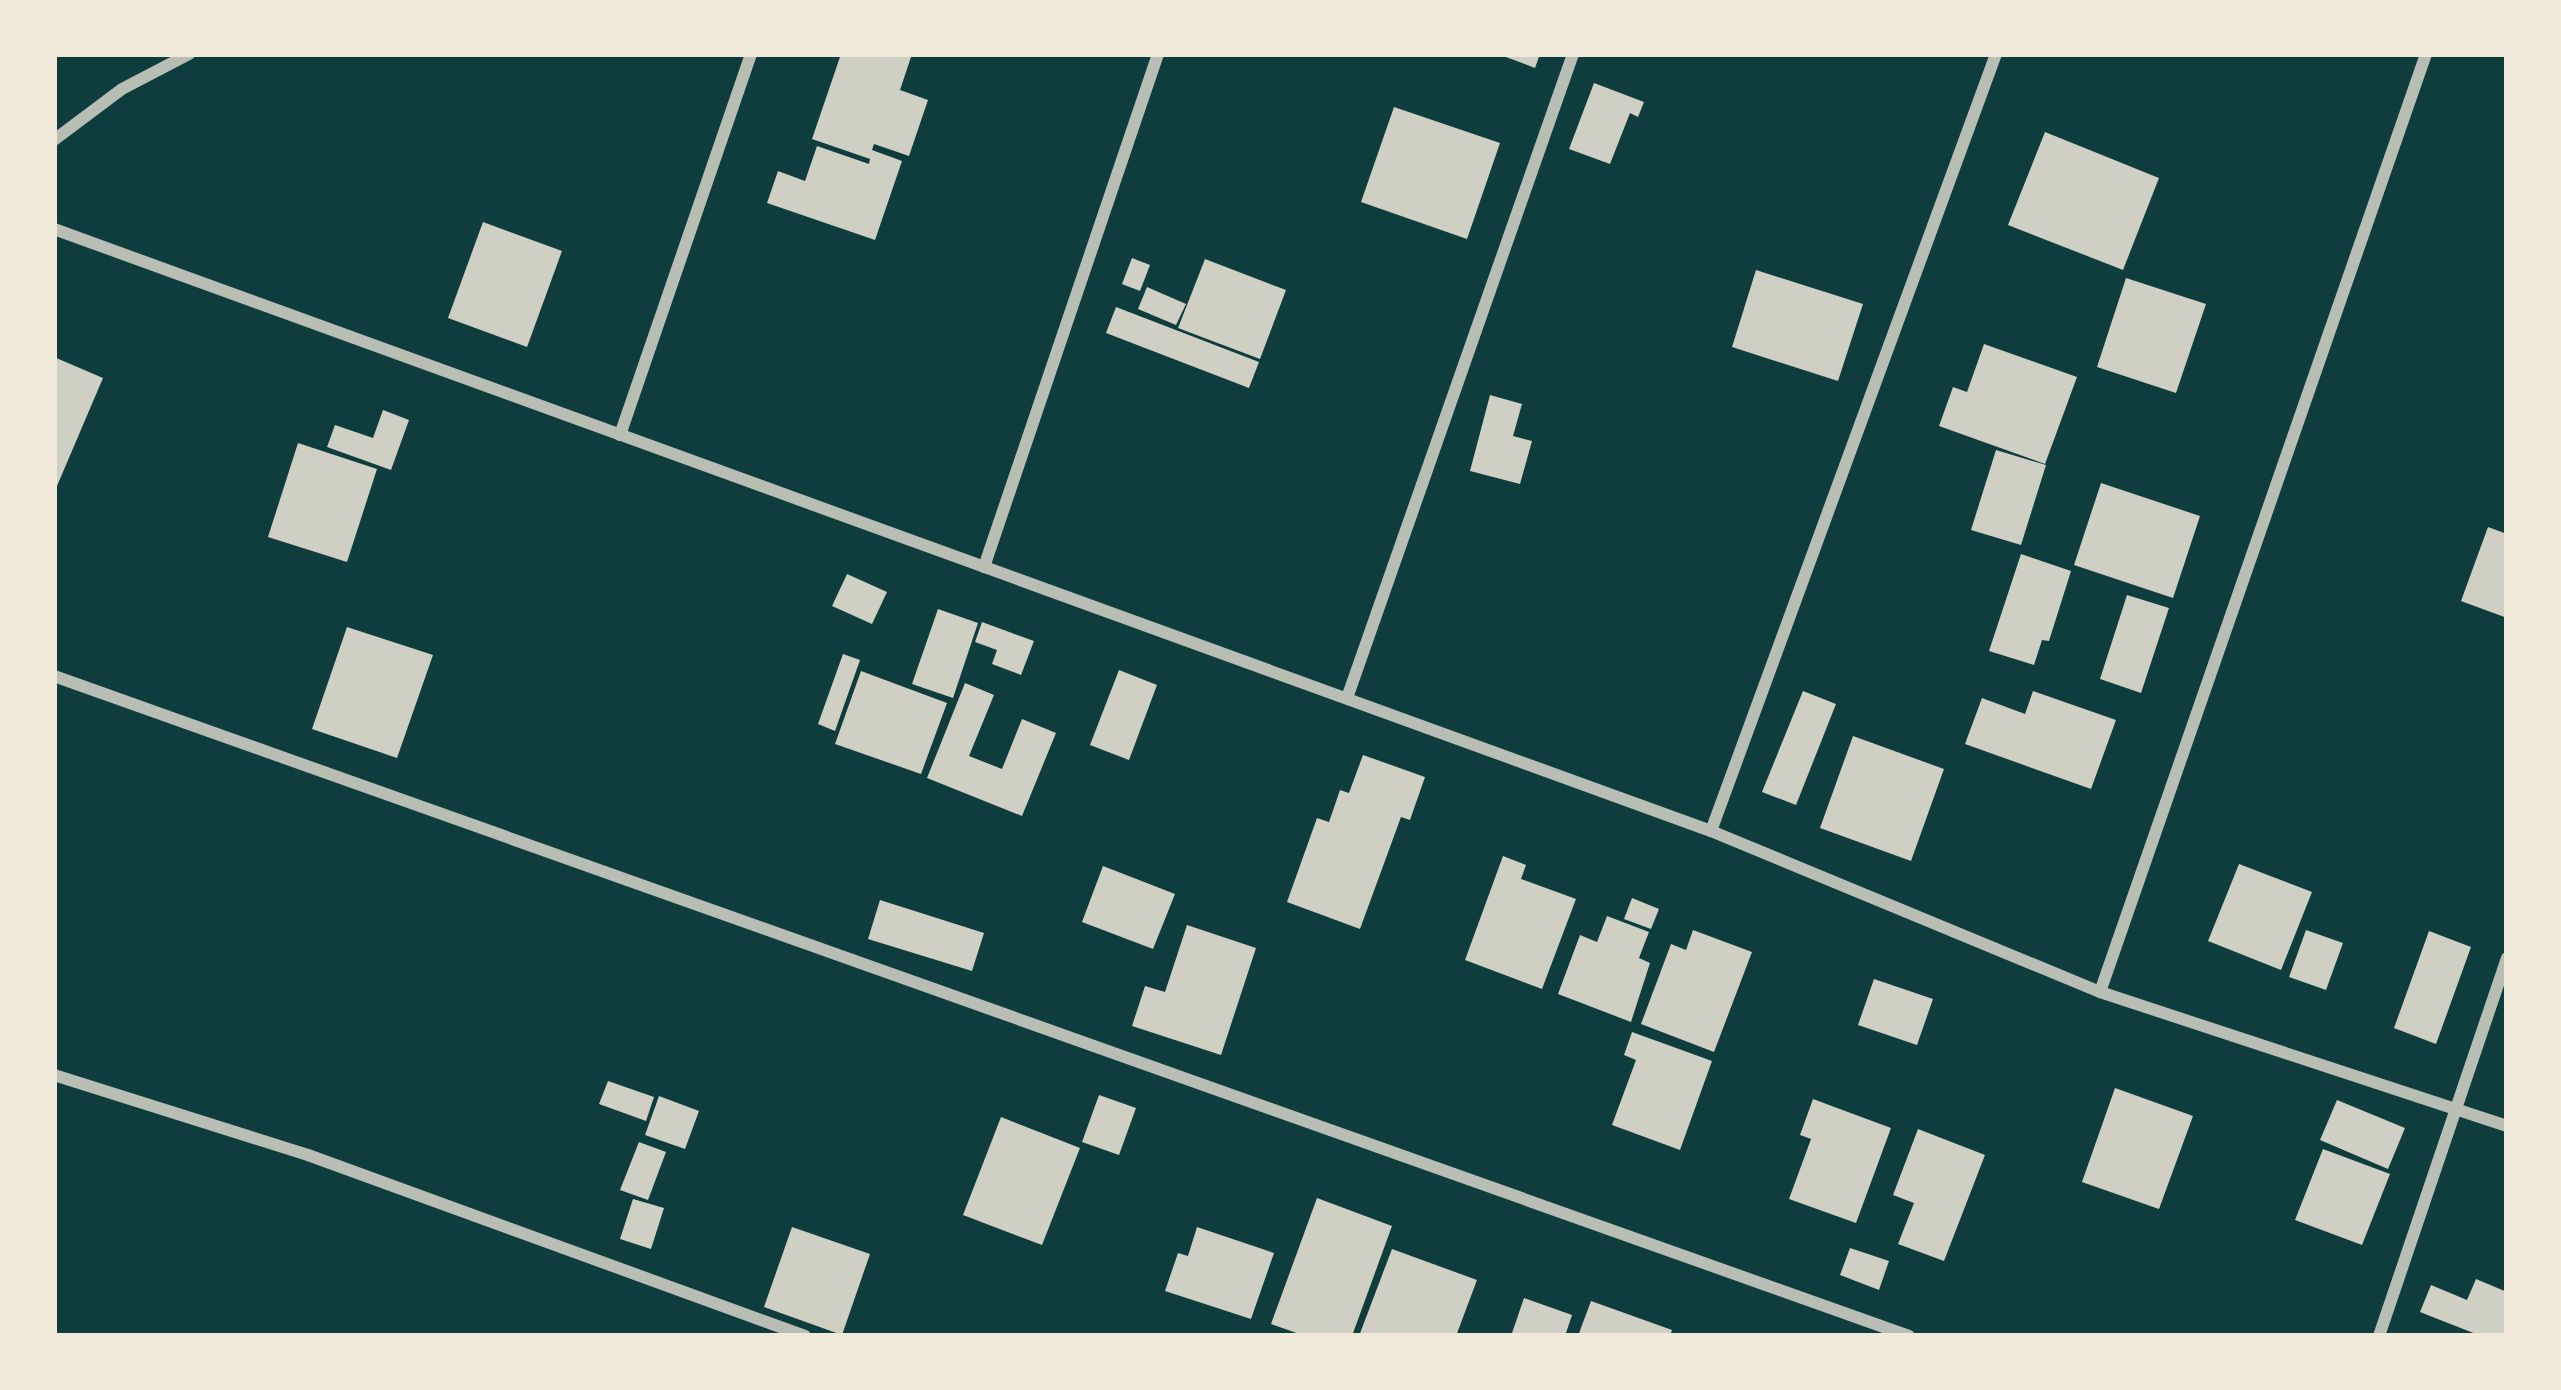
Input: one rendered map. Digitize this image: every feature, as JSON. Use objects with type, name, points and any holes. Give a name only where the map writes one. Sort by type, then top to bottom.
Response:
[{"type":"street","points":[[54,140],[122,89],[189,54]]},
{"type":"street","points":[[620,435],[751,54]]},
{"type":"street","points":[[984,567],[1158,54]]},
{"type":"street","points":[[1347,698],[1574,54]]},
{"type":"street","points":[[1712,831],[1996,54]]},
{"type":"street","points":[[2100,992],[2426,54]]},
{"type":"street","points":[[54,229],[1712,831],[2100,992],[2507,1126]]},
{"type":"street","points":[[54,676],[1909,1336]]},
{"type":"street","points":[[2379,1336],[2507,958]]},
{"type":"street","points":[[54,1075],[308,1155],[805,1336]]},
{"type":"building","points":[[841,54],[912,54],[900,90],[928,100],[909,156],[874,144],[872,150],[902,161],[875,240],[767,203],[778,171],[805,181],[817,146],[869,164],[870,159],[812,139]]},
{"type":"building","points":[[1498,54],[1540,54],[1535,68]]},
{"type":"building","points":[[1594,83],[1644,102],[1638,117],[1630,113],[1610,164],[1569,149]]},
{"type":"building","points":[[1394,107],[1500,143],[1467,239],[1361,202]]},
{"type":"building","points":[[2045,132],[2159,178],[2123,270],[2008,225]]},
{"type":"building","points":[[483,222],[562,251],[527,347],[448,318]]},
{"type":"building","points":[[1132,258],[1150,265],[1140,291],[1122,284]]},
{"type":"building","points":[[1205,259],[1286,290],[1260,359],[1178,328]]},
{"type":"building","points":[[1756,270],[1863,304],[1838,381],[1732,347]]},
{"type":"building","points":[[2126,278],[2206,304],[2176,393],[2097,367]]},
{"type":"building","points":[[1147,287],[1186,304],[1176,325],[1138,309]]},
{"type":"building","points":[[1116,307],[1259,362],[1249,388],[1106,333]]},
{"type":"building","points":[[1984,344],[2077,377],[2045,464],[1939,426],[1953,387],[1967,392]]},
{"type":"building","points":[[54,357],[103,378],[54,493]]},
{"type":"building","points":[[1490,395],[1522,404],[1513,436],[1532,441],[1520,484],[1470,471]]},
{"type":"building","points":[[383,410],[409,420],[391,470],[327,447],[335,425],[373,438]]},
{"type":"building","points":[[298,443],[377,469],[347,562],[268,537]]},
{"type":"building","points":[[1996,450],[2046,465],[2021,545],[1971,530]]},
{"type":"building","points":[[2101,483],[2200,516],[2173,598],[2074,565]]},
{"type":"building","points":[[2488,527],[2507,534],[2507,618],[2461,601]]},
{"type":"building","points":[[2021,554],[2071,571],[2049,641],[2042,640],[2034,665],[1989,651]]},
{"type":"building","points":[[847,574],[887,592],[872,624],[832,606]]},
{"type":"building","points":[[2127,595],[2169,608],[2141,693],[2100,679]]},
{"type":"building","points":[[938,609],[978,623],[953,698],[912,684]]},
{"type":"building","points":[[982,622],[1034,641],[1021,675],[992,664],[997,650],[975,642]]},
{"type":"building","points":[[347,627],[433,655],[397,758],[312,729]]},
{"type":"building","points":[[843,654],[860,660],[835,731],[818,724]]},
{"type":"building","points":[[1119,670],[1157,685],[1129,760],[1090,745]]},
{"type":"building","points":[[861,671],[947,703],[921,774],[835,744]]},
{"type":"building","points":[[965,683],[994,695],[969,756],[1002,769],[1022,719],[1056,733],[1022,816],[927,778]]},
{"type":"building","points":[[1803,691],[1836,704],[1796,805],[1762,792]]},
{"type":"building","points":[[2033,691],[2116,720],[2091,789],[1965,744],[1982,698],[2025,714]]},
{"type":"building","points":[[1853,736],[1944,769],[1911,861],[1820,828]]},
{"type":"building","points":[[1363,755],[1425,777],[1410,820],[1401,817],[1360,929],[1287,902],[1317,818],[1329,822],[1340,790],[1349,793]]},
{"type":"building","points":[[1503,856],[1526,865],[1521,879],[1576,899],[1542,989],[1465,960]]},
{"type":"building","points":[[2239,864],[2312,892],[2281,970],[2208,941]]},
{"type":"building","points":[[1103,866],[1175,894],[1153,949],[1082,922]]},
{"type":"building","points":[[1632,898],[1659,909],[1651,929],[1624,919]]},
{"type":"building","points":[[880,900],[984,933],[972,971],[868,939]]},
{"type":"building","points":[[1607,916],[1649,932],[1639,958],[1650,963],[1631,1022],[1558,994],[1580,935],[1597,942]]},
{"type":"building","points":[[1187,925],[1256,948],[1221,1055],[1132,1026],[1145,986],[1165,992]]},
{"type":"building","points":[[1693,930],[1752,952],[1714,1052],[1641,1024],[1671,944],[1686,950]]},
{"type":"building","points":[[2306,930],[2343,943],[2326,990],[2289,977]]},
{"type":"building","points":[[2429,931],[2471,947],[2436,1044],[2394,1028]]},
{"type":"building","points":[[1874,979],[1933,999],[1917,1045],[1858,1025]]},
{"type":"building","points":[[1632,1032],[1712,1061],[1680,1150],[1612,1125],[1636,1060],[1624,1055]]},
{"type":"building","points":[[608,1081],[654,1097],[646,1121],[599,1104]]},
{"type":"building","points":[[2115,1088],[2193,1116],[2159,1209],[2082,1182]]},
{"type":"building","points":[[1099,1095],[1136,1108],[1119,1155],[1082,1142]]},
{"type":"building","points":[[659,1096],[699,1111],[685,1149],[645,1135]]},
{"type":"building","points":[[1813,1099],[1891,1128],[1856,1223],[1789,1199],[1811,1139],[1800,1135]]},
{"type":"building","points":[[2337,1100],[2405,1128],[2388,1169],[2320,1140]]},
{"type":"building","points":[[1001,1117],[1080,1148],[1042,1245],[963,1215]]},
{"type":"building","points":[[1918,1129],[1985,1155],[1944,1261],[1898,1244],[1914,1203],[1893,1195]]},
{"type":"building","points":[[639,1142],[666,1152],[648,1200],[620,1190]]},
{"type":"building","points":[[2323,1149],[2390,1174],[2362,1245],[2295,1220]]},
{"type":"building","points":[[1317,1198],[1392,1226],[1352,1336],[1305,1336],[1271,1324]]},
{"type":"building","points":[[633,1199],[664,1208],[651,1249],[620,1239]]},
{"type":"building","points":[[792,1227],[870,1254],[842,1335],[764,1307]]},
{"type":"building","points":[[1197,1227],[1274,1253],[1251,1319],[1165,1291],[1178,1253],[1188,1256]]},
{"type":"building","points":[[1850,1248],[1889,1261],[1879,1290],[1840,1275]]},
{"type":"building","points":[[1392,1249],[1477,1280],[1456,1336],[1359,1336]]},
{"type":"building","points":[[2476,1279],[2507,1292],[2507,1336],[2481,1336],[2420,1312],[2431,1285],[2467,1300]]},
{"type":"building","points":[[1524,1298],[1572,1315],[1565,1336],[1511,1336]]},
{"type":"building","points":[[1591,1301],[1672,1330],[1670,1336],[1578,1336]]}]
